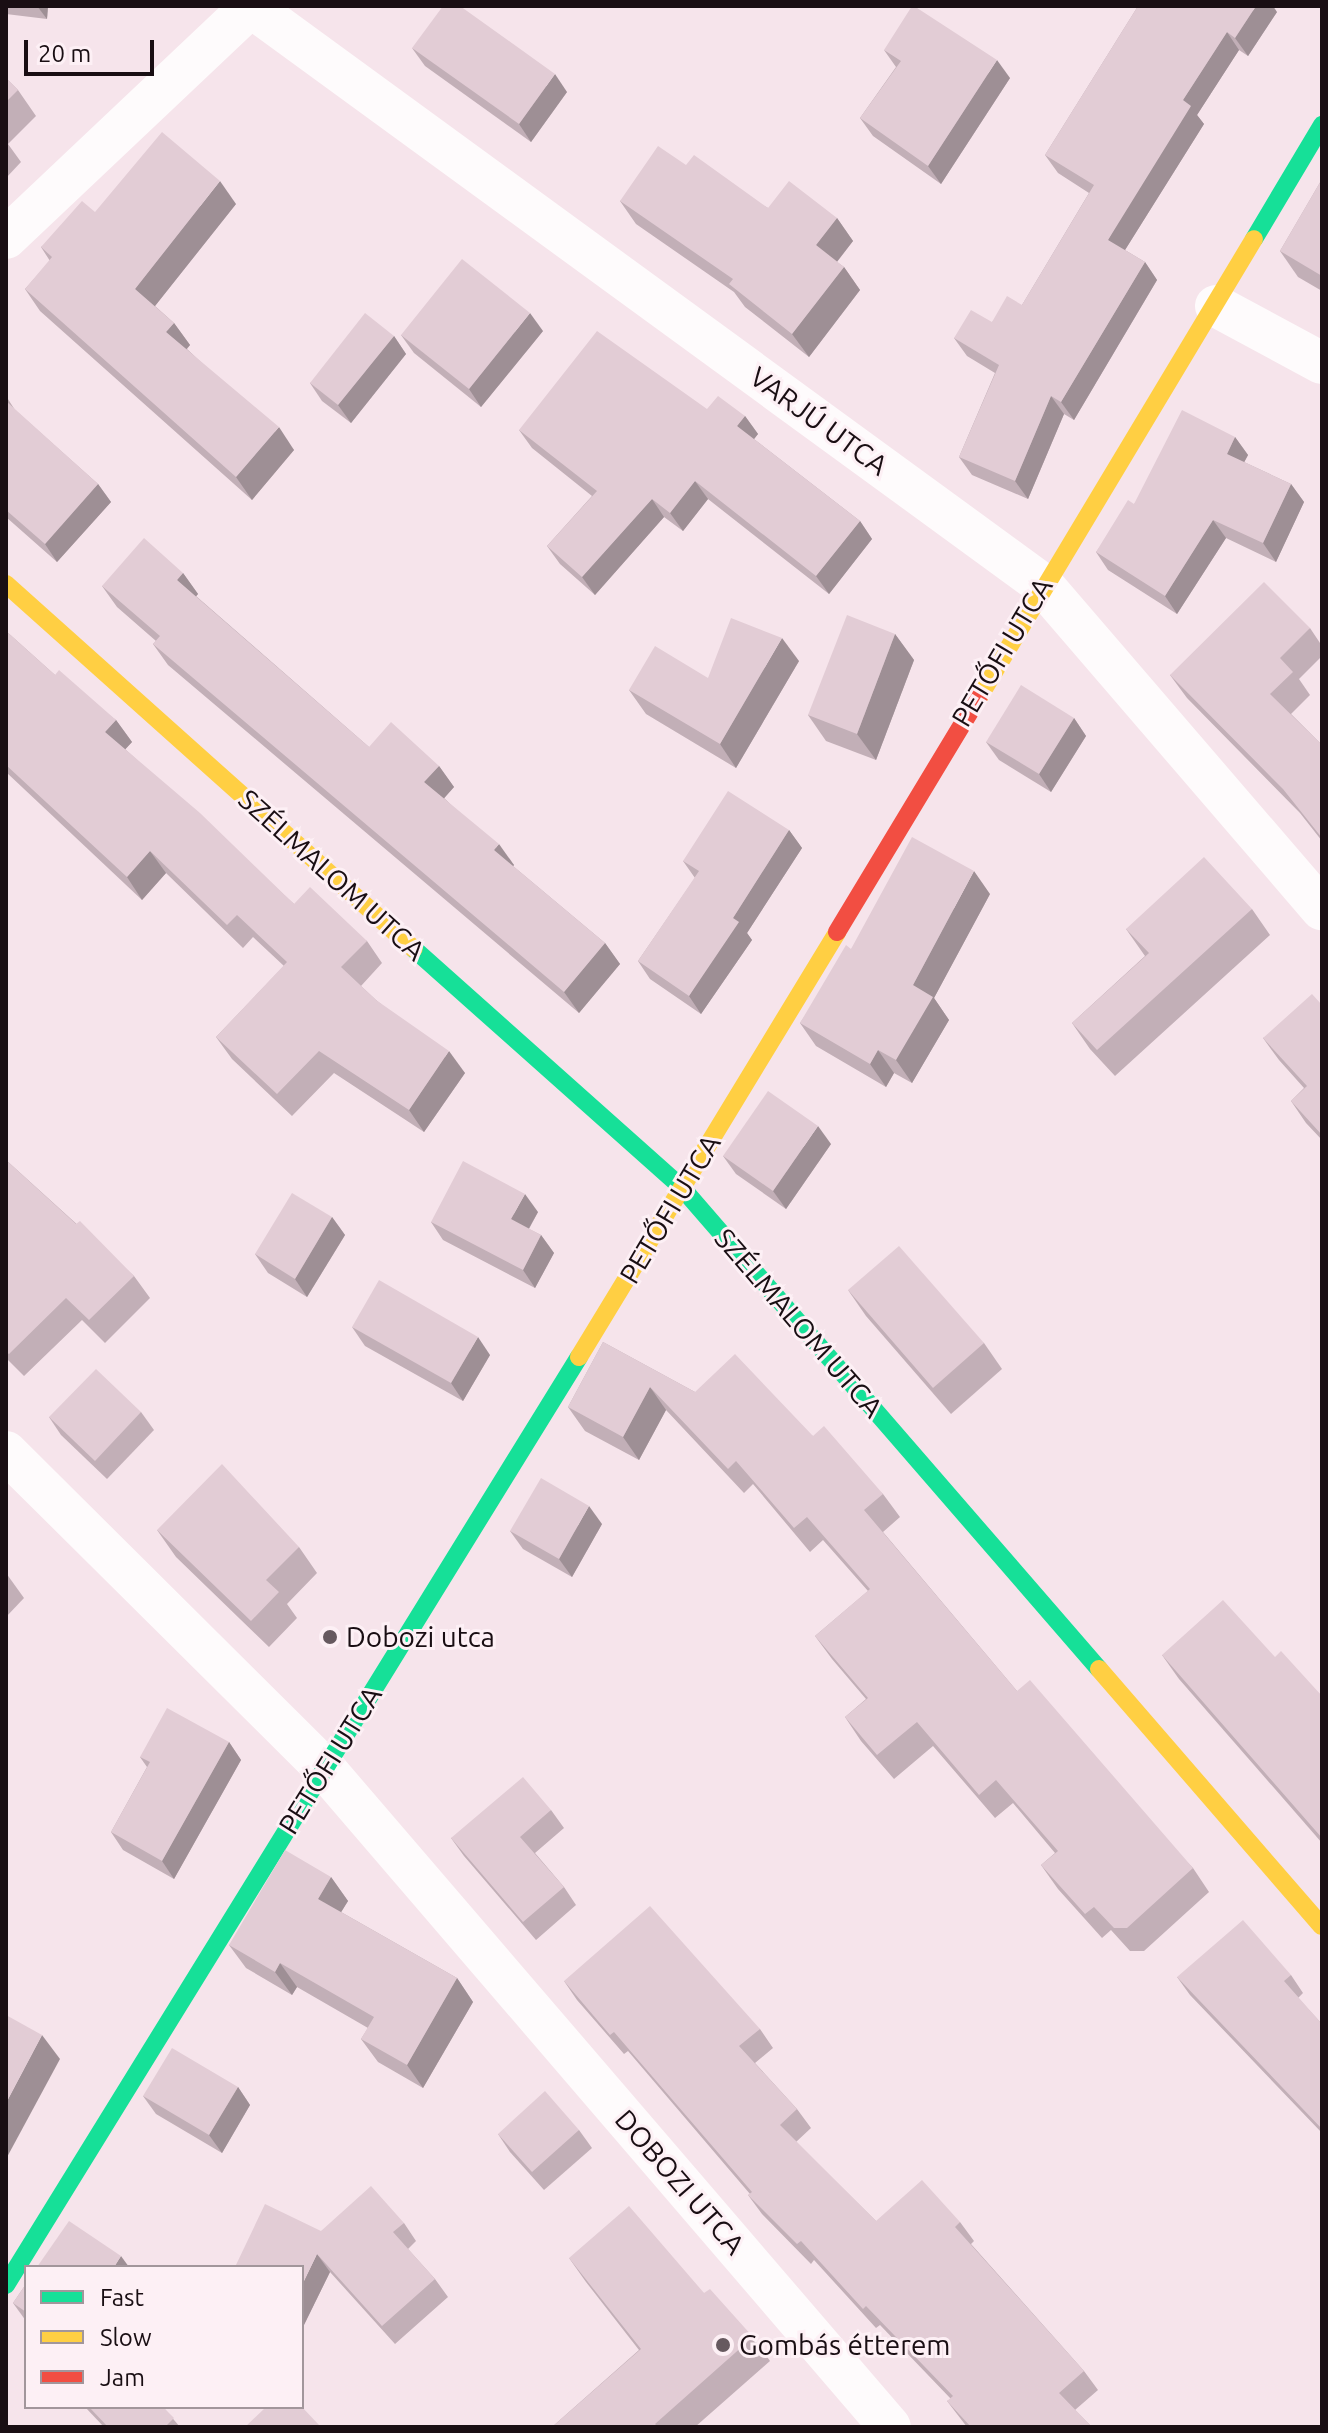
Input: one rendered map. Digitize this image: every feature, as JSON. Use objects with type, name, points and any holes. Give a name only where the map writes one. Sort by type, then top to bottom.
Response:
[{"type":"main road","name":"PETŐFI UTCA","points":[[6,2285],[683,1189],[1042,584],[1216,306],[1322,125]]},
{"type":"main road","name":"SZÉLMALOM UTCA","points":[[6,584],[683,1189],[1322,1926]]},
{"type":"street","points":[[6,238],[251,6]]},
{"type":"street","name":"VARJÚ UTCA","points":[[251,6],[1042,584],[1322,909]]},
{"type":"street","points":[[1216,306],[1322,363]]},
{"type":"street","name":"DOBOZI UTCA","points":[[6,1452],[325,1769],[890,2427]]},
{"type":"building","points":[[443,6],[460,6],[555,74],[519,124],[412,48]]},
{"type":"building","points":[[912,6],[997,60],[928,166],[860,118],[901,61],[884,50]]},
{"type":"building","points":[[1138,6],[1256,6],[1235,38],[1227,32],[1183,100],[1191,106],[1108,240],[1145,262],[1061,402],[1051,396],[1015,481],[959,457],[999,365],[954,338],[971,310],[992,322],[1007,296],[1022,305],[1094,185],[1045,155]]},
{"type":"building","points":[[6,78],[18,90],[6,102]]},
{"type":"building","points":[[162,132],[220,181],[135,289],[174,323],[166,332],[279,427],[236,477],[25,289],[52,257],[41,247],[82,201],[95,212]]},
{"type":"building","points":[[658,146],[686,165],[694,155],[768,208],[789,181],[837,218],[816,245],[844,267],[792,334],[729,284],[733,279],[620,201]]},
{"type":"building","points":[[1322,179],[1322,276],[1280,251]]},
{"type":"building","points":[[462,259],[530,313],[469,389],[401,335]]},
{"type":"building","points":[[365,313],[394,336],[338,405],[310,383]]},
{"type":"building","points":[[597,331],[707,409],[718,396],[745,416],[737,426],[860,521],[816,576],[695,481],[670,513],[652,499],[582,577],[547,546],[597,491],[519,430]]},
{"type":"building","points":[[6,401],[98,484],[45,544],[6,510]]},
{"type":"building","points":[[1182,410],[1235,437],[1227,454],[1291,484],[1263,543],[1213,520],[1165,596],[1096,552],[1128,500],[1134,504]]},
{"type":"building","points":[[144,538],[183,573],[177,580],[369,747],[391,722],[439,766],[424,782],[499,844],[494,850],[605,943],[564,992],[153,644],[160,636],[102,586]]},
{"type":"building","points":[[1264,582],[1310,628],[1280,658],[1293,672],[1270,694],[1322,745],[1322,838],[1283,789],[1170,675]]},
{"type":"building","points":[[847,615],[895,634],[857,734],[808,715]]},
{"type":"building","points":[[731,618],[782,638],[720,744],[629,690],[655,646],[708,678]]},
{"type":"building","points":[[6,631],[55,675],[59,670],[116,720],[105,732],[200,813],[294,904],[310,887],[367,941],[341,967],[376,1000],[449,1051],[409,1110],[319,1051],[277,1094],[216,1037],[287,962],[237,915],[227,925],[150,851],[127,877],[6,765]]},
{"type":"building","points":[[1021,685],[1074,718],[1039,774],[986,742]]},
{"type":"building","points":[[728,791],[789,830],[733,918],[739,922],[689,996],[638,961],[699,871],[683,861]]},
{"type":"building","points":[[912,837],[974,871],[913,985],[933,997],[896,1060],[878,1050],[870,1064],[800,1023],[846,945],[851,949]]},
{"type":"building","points":[[1204,857],[1252,909],[1097,1050],[1072,1023],[1149,953],[1126,929]]},
{"type":"building","points":[[1312,994],[1322,1005],[1322,1135],[1291,1101],[1307,1086],[1263,1038]]},
{"type":"building","points":[[768,1091],[818,1126],[773,1191],[723,1156]]},
{"type":"building","points":[[6,1160],[76,1224],[80,1221],[134,1276],[89,1320],[66,1298],[9,1354],[6,1352]]},
{"type":"building","points":[[463,1161],[525,1194],[511,1219],[541,1235],[523,1270],[431,1222]]},
{"type":"building","points":[[292,1193],[332,1217],[295,1279],[255,1254]]},
{"type":"building","points":[[899,1246],[984,1343],[933,1388],[848,1290]]},
{"type":"building","points":[[379,1280],[478,1337],[451,1383],[352,1327]]},
{"type":"building","points":[[603,1342],[695,1392],[735,1354],[813,1436],[824,1426],[883,1494],[864,1510],[1017,1691],[1030,1680],[1193,1868],[1127,1928],[1114,1928],[1094,1907],[1085,1914],[1041,1865],[1058,1851],[996,1780],[979,1795],[917,1722],[877,1755],[845,1717],[868,1698],[815,1636],[870,1589],[807,1517],[794,1528],[736,1461],[728,1469],[650,1387],[623,1437],[568,1407]]},
{"type":"building","points":[[96,1369],[141,1412],[95,1461],[49,1417]]},
{"type":"building","points":[[222,1464],[299,1547],[266,1580],[279,1592],[251,1621],[157,1530]]},
{"type":"building","points":[[541,1478],[589,1506],[559,1559],[510,1531]]},
{"type":"building","points":[[1223,1600],[1275,1657],[1281,1651],[1322,1696],[1322,1838],[1162,1655]]},
{"type":"building","points":[[167,1708],[229,1742],[162,1861],[111,1832],[150,1762],[140,1757]]},
{"type":"building","points":[[523,1777],[551,1810],[520,1837],[564,1887],[523,1922],[451,1838]]},
{"type":"building","points":[[285,1850],[331,1877],[318,1899],[457,1978],[407,2065],[361,2039],[374,2017],[280,1963],[275,1972],[229,1945]]},
{"type":"building","points":[[650,1906],[760,2029],[739,2046],[797,2109],[780,2125],[876,2221],[922,2180],[960,2222],[955,2227],[1084,2371],[1059,2393],[1092,2427],[971,2427],[947,2401],[953,2396],[866,2306],[863,2309],[801,2241],[797,2244],[748,2195],[752,2192],[614,2032],[610,2035],[564,1981]]},
{"type":"building","points":[[1243,1920],[1291,1975],[1284,1981],[1322,2024],[1322,2129],[1177,1977]]},
{"type":"building","points":[[6,2015],[42,2035],[6,2103]]},
{"type":"building","points":[[172,2048],[238,2087],[209,2135],[143,2096]]},
{"type":"building","points":[[545,2091],[579,2130],[532,2172],[498,2134]]},
{"type":"building","points":[[371,2186],[404,2223],[393,2232],[435,2279],[382,2326],[317,2254],[304,2281],[304,2265],[236,2265],[265,2204],[321,2231]]},
{"type":"building","points":[[629,2206],[704,2293],[710,2289],[753,2337],[655,2424],[658,2427],[552,2427],[641,2349],[569,2258]]},
{"type":"building","points":[[69,2221],[121,2256],[115,2265],[38,2265]]},
{"type":"building","points":[[24,2287],[24,2311],[13,2303]]},
{"type":"building","points":[[91,2409],[165,2409],[174,2418],[165,2427],[108,2427]]},
{"type":"building","points":[[264,2409],[304,2409],[319,2425],[317,2427],[245,2427]]},
{"type":"traffic: fast","points":[[1254,239],[1322,125]]},
{"type":"traffic: fast","points":[[414,949],[683,1189],[1099,1669]]},
{"type":"traffic: fast","points":[[6,2285],[579,1357]]},
{"type":"traffic: slow","points":[[979,697],[1254,239]]},
{"type":"traffic: slow","points":[[6,584],[414,949]]},
{"type":"traffic: slow","points":[[579,1357],[837,932]]},
{"type":"traffic: slow","points":[[1099,1669],[1322,1926]]},
{"type":"traffic: jam","points":[[837,932],[979,697]]},
{"type":"place","name":"Dobozi utca","points":[[330,1637]]},
{"type":"place","name":"Gombás étterem","points":[[723,2345]]}]
